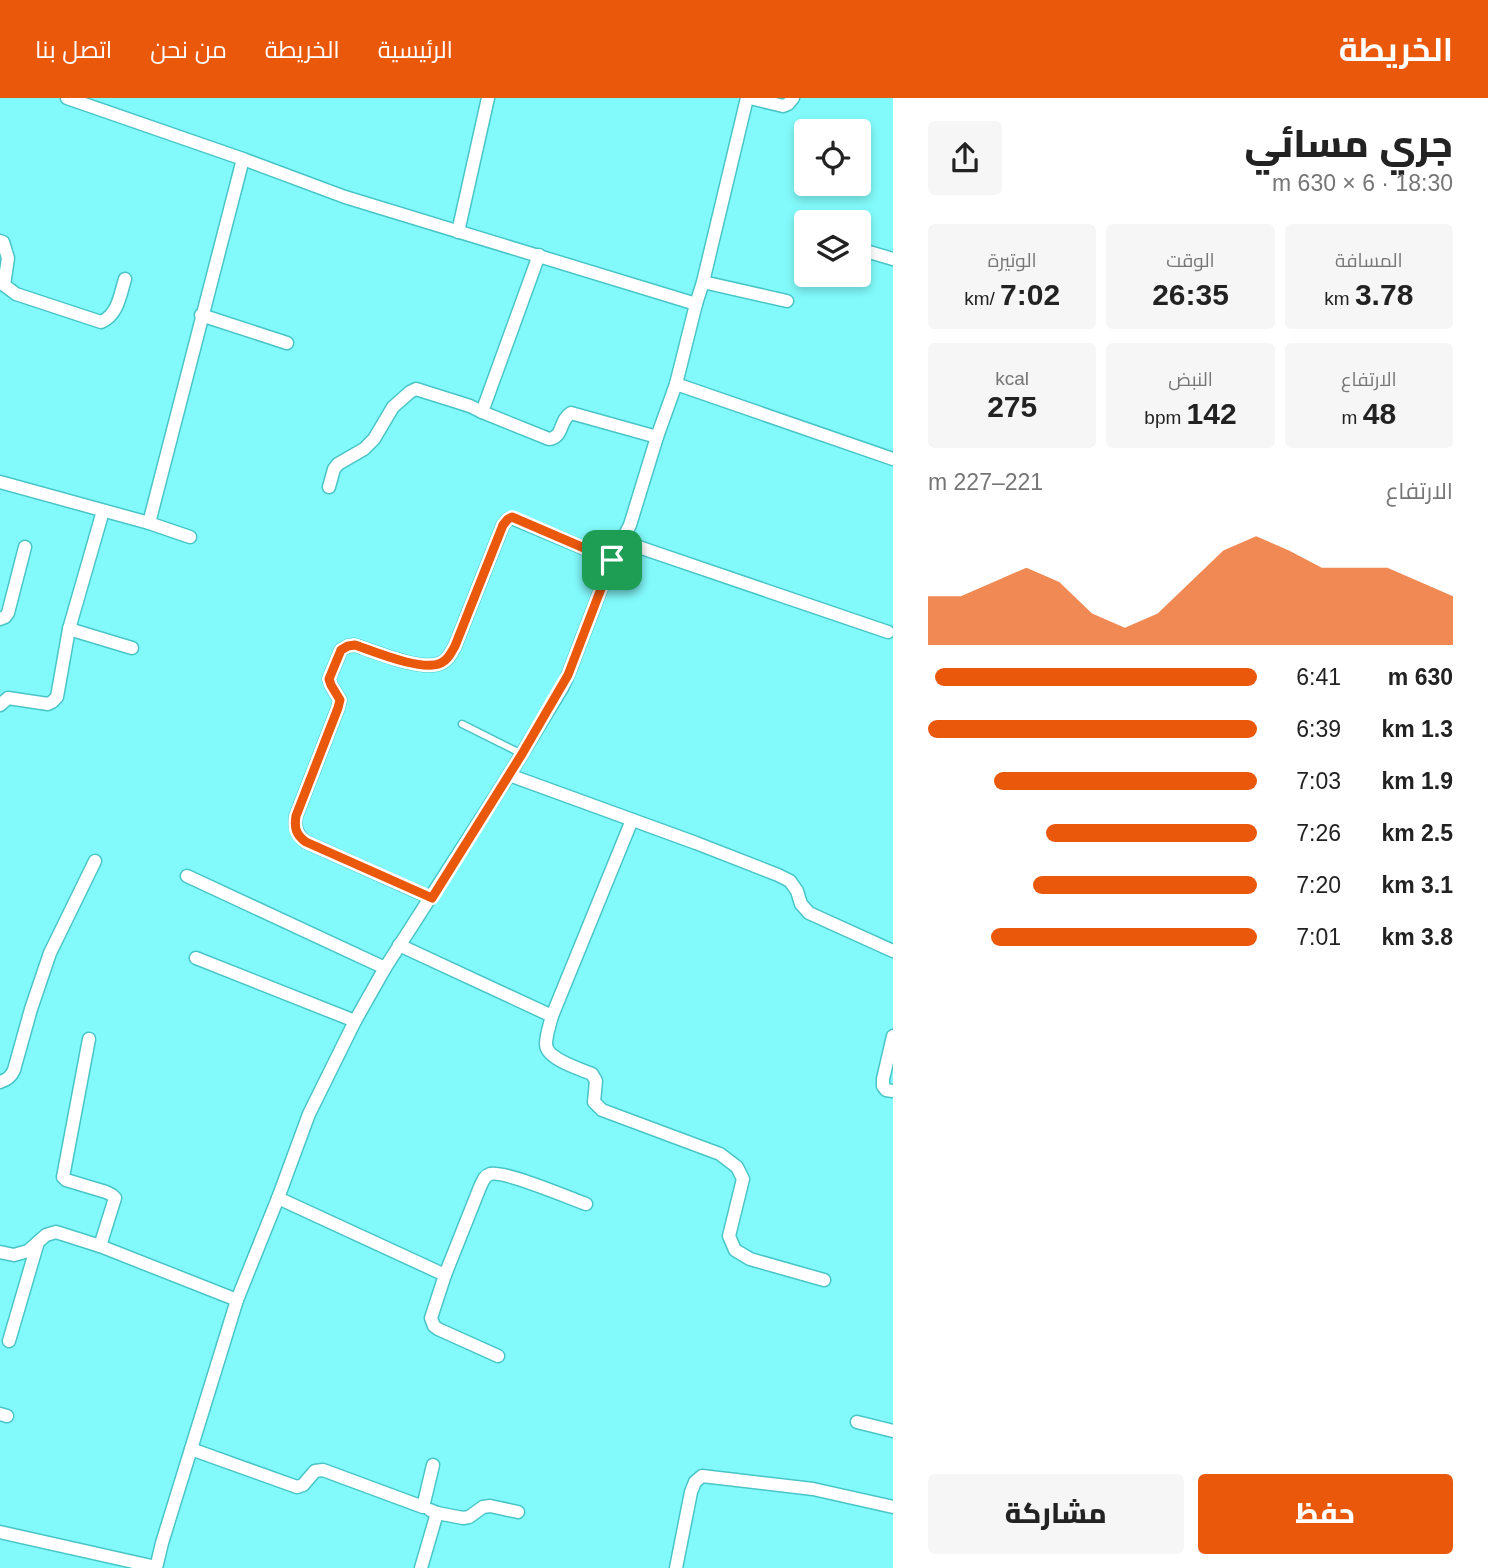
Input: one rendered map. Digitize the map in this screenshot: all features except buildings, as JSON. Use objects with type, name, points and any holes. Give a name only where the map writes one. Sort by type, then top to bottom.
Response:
[{"type":"street","points":[[67,98],[345,197],[696,304]]},
{"type":"street","points":[[458,232],[488,98]]},
{"type":"street","points":[[0,1532],[156,1567],[237,1300],[309,1114],[355,1021],[385,968],[509,775],[568,675],[612,560],[630,525],[676,384],[748,98],[783,106],[793,98]]},
{"type":"street","points":[[149,523],[243,159]]},
{"type":"street","points":[[0,241],[3,242],[8,258],[5,285],[9,290],[16,295],[101,322],[115,311],[125,279]]},
{"type":"street","points":[[871,253],[893,259]]},
{"type":"street","points":[[482,412],[539,256]]},
{"type":"street","points":[[703,282],[787,301]]},
{"type":"street","points":[[201,315],[287,343]]},
{"type":"street","points":[[676,384],[893,459]]},
{"type":"street","points":[[329,487],[338,464],[364,449],[374,439],[393,407],[416,389],[549,439],[556,438],[566,416],[571,413],[657,437]]},
{"type":"street","points":[[0,482],[190,537]]},
{"type":"street","points":[[0,705],[8,698],[48,704],[57,697],[69,629],[103,511]]},
{"type":"street","points":[[432,898],[306,842],[297,833],[296,816],[340,700],[329,679],[341,650],[355,645],[427,667],[440,664],[448,658],[503,525],[512,517],[612,560]]},
{"type":"street","points":[[621,541],[888,632]]},
{"type":"street","points":[[0,619],[8,613],[25,547]]},
{"type":"street","points":[[69,629],[132,648]]},
{"type":"street","points":[[509,775],[778,875],[790,881],[801,904],[809,913],[893,951]]},
{"type":"street","points":[[632,820],[552,1016],[546,1046],[548,1051],[557,1059],[592,1074],[596,1081],[594,1102],[602,1110],[720,1154],[737,1167],[743,1179],[729,1236],[735,1250],[750,1259],[824,1280]]},
{"type":"street","points":[[0,1082],[11,1076],[14,1070],[50,953],[95,861]]},
{"type":"street","points":[[187,876],[385,968]]},
{"type":"street","points":[[399,945],[552,1016]]},
{"type":"street","points":[[196,958],[355,1021]]},
{"type":"street","points":[[893,1036],[883,1079],[886,1090],[893,1091]]},
{"type":"street","points":[[89,1039],[63,1177],[106,1192],[115,1198],[100,1246]]},
{"type":"street","points":[[498,1356],[438,1329],[431,1318],[445,1275],[485,1177],[492,1173],[528,1182],[586,1204]]},
{"type":"street","points":[[278,1198],[445,1275]]},
{"type":"street","points":[[0,1252],[14,1255],[28,1251],[46,1235],[56,1232],[100,1246],[237,1300]]},
{"type":"street","points":[[9,1341],[38,1242]]},
{"type":"street","points":[[857,1422],[893,1431]]},
{"type":"street","points":[[191,1449],[297,1487],[303,1485],[315,1471],[323,1470],[437,1513],[463,1518],[490,1506],[518,1512]]},
{"type":"street","points":[[424,1507],[433,1465]]},
{"type":"street","points":[[676,1568],[691,1492],[695,1482],[702,1476],[813,1489],[893,1507]]},
{"type":"street","points":[[421,1568],[437,1513]]},
{"type":"lane","points":[[461,723],[522,754]]},
{"type":"route","points":[[512,517],[612,560],[568,675],[553,704],[432,898],[301,838],[295,825],[296,816],[338,708],[340,700],[329,679],[341,650],[355,645],[427,667],[440,664],[448,658],[503,525],[512,517]]}]
